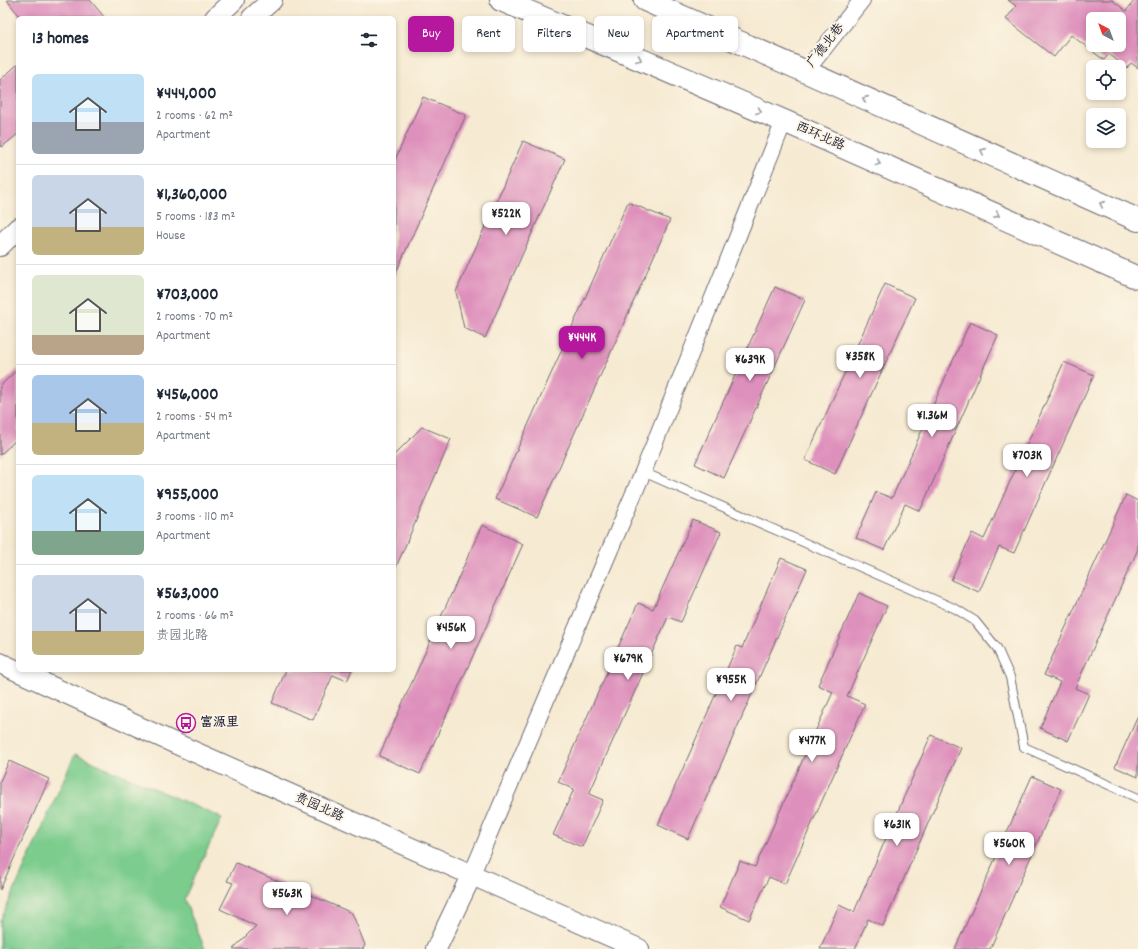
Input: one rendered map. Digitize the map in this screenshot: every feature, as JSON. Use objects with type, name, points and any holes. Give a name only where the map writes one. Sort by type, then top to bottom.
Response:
[{"type":"main road","name":"西环北路","points":[[500,0],[784,121],[1138,278]]},
{"type":"main road","points":[[645,0],[1138,220]]},
{"type":"street","points":[[217,16],[234,0]]},
{"type":"street","points":[[254,16],[272,0]]},
{"type":"street","name":"广德北巷","points":[[805,72],[862,0]]},
{"type":"street","points":[[436,949],[471,876],[643,472],[784,121]]},
{"type":"street","points":[[0,246],[16,230]]},
{"type":"street","name":"贵园北路","points":[[0,663],[16,670]]},
{"type":"street","name":"贵园北路","points":[[20,672],[471,876],[639,949]]},
{"type":"lane","points":[[643,472],[956,609],[975,621],[997,648],[1010,677],[1024,748],[1138,798]]},
{"type":"green space","points":[[75,754],[222,818],[184,899],[205,949],[0,949],[0,922]]},
{"type":"building","points":[[7,0],[90,0],[103,16],[19,16]]},
{"type":"building","points":[[1008,0],[1112,0],[1126,11],[1135,0],[1138,0],[1138,68],[1131,63],[1127,68],[1126,60],[1117,60],[1109,54],[1104,60],[1093,52],[1126,52],[1126,12],[1086,12],[1086,46],[1071,35],[1054,57],[1006,19],[1016,6]]},
{"type":"building","points":[[16,66],[16,136],[2,147],[0,145],[0,80]]},
{"type":"building","points":[[423,97],[466,115],[396,272],[396,158]]},
{"type":"building","points":[[523,141],[565,159],[485,338],[464,328],[456,292]]},
{"type":"building","points":[[628,202],[670,220],[537,517],[495,499]]},
{"type":"building","points":[[885,284],[915,298],[835,474],[805,460]]},
{"type":"building","points":[[775,287],[805,300],[724,478],[695,464]]},
{"type":"building","points":[[970,322],[998,335],[920,511],[905,504],[884,550],[856,538],[876,492],[892,498]]},
{"type":"building","points":[[1064,362],[1094,375],[1014,553],[999,547],[979,592],[951,580],[972,533],[984,539]]},
{"type":"building","points":[[16,371],[16,440],[0,455],[0,386]]},
{"type":"building","points":[[422,427],[451,439],[396,567],[396,453]]},
{"type":"building","points":[[1126,495],[1138,501],[1138,549],[1075,688],[1089,694],[1068,741],[1040,728],[1060,682],[1044,675]]},
{"type":"building","points":[[693,520],[721,532],[681,622],[668,617],[589,794],[603,800],[582,847],[553,835],[574,789],[558,782],[638,603],[653,609]]},
{"type":"building","points":[[482,525],[523,544],[420,774],[379,756]]},
{"type":"building","points":[[781,558],[807,569],[688,839],[658,825],[737,646],[742,648]]},
{"type":"building","points":[[859,593],[887,606],[847,696],[865,704],[785,884],[769,877],[749,920],[720,907],[740,861],[755,867],[833,692],[818,685]]},
{"type":"building","points":[[285,672],[351,672],[347,681],[333,675],[313,720],[272,703]]},
{"type":"building","points":[[1138,716],[1138,777],[1115,767]]},
{"type":"building","points":[[931,735],[961,748],[883,926],[868,919],[855,949],[820,949],[839,905],[854,912]]},
{"type":"building","points":[[9,761],[49,779],[0,890],[0,781]]},
{"type":"building","points":[[1032,776],[1061,789],[990,949],[955,949]]},
{"type":"building","points":[[236,863],[352,913],[365,945],[363,949],[233,949],[256,926],[220,909],[233,883],[227,881]]},
{"type":"place","name":"富源里","points":[[186,723]]}]
